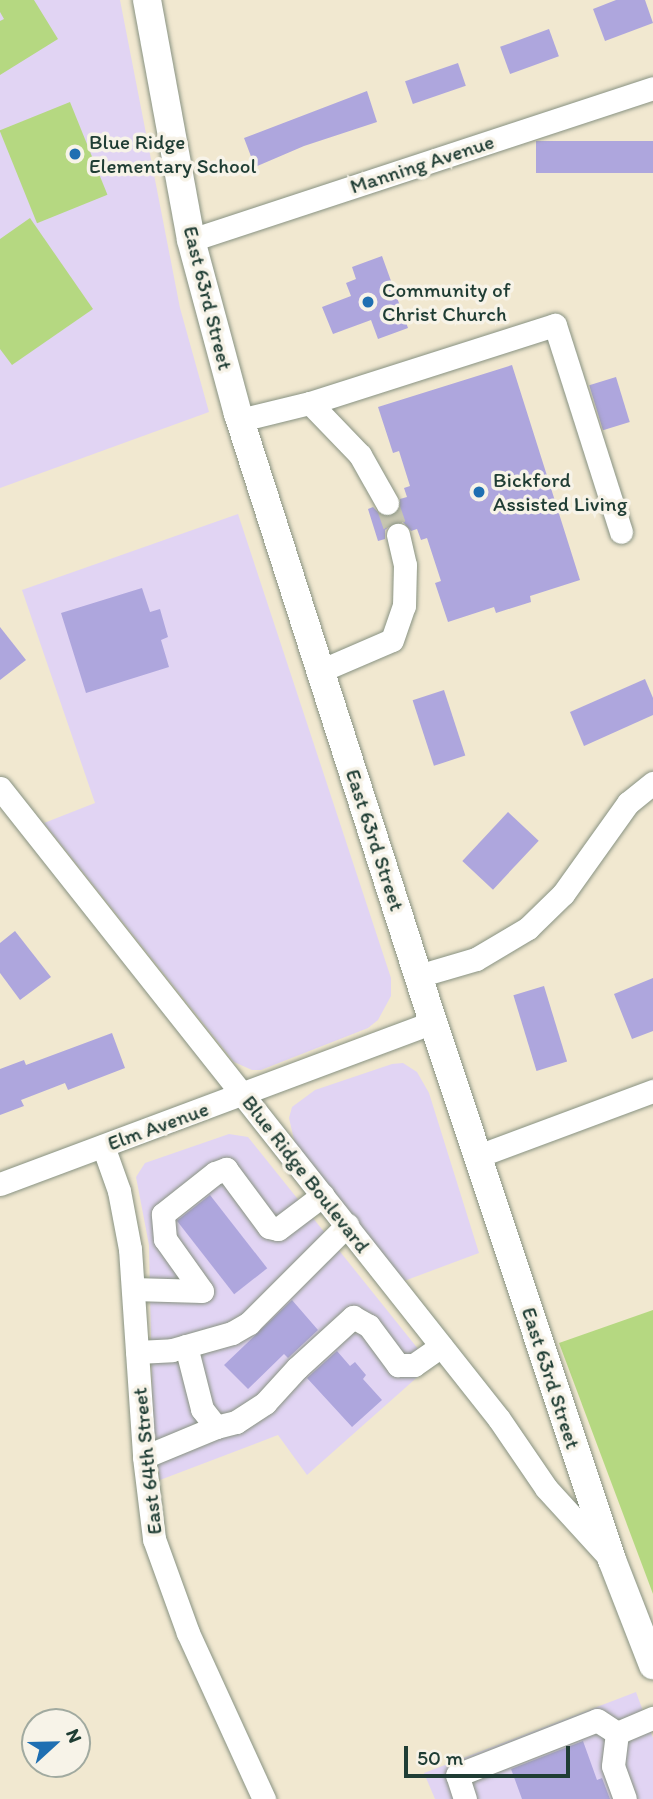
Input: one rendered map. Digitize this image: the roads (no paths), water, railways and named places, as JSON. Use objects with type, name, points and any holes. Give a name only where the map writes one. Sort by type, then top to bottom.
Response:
[{"type":"main road","name":"East 63rd Street","points":[[147,0],[191,240],[240,420],[433,1022],[612,1560],[653,1665]]},
{"type":"street","name":"Manning Avenue","points":[[191,240],[653,88]]},
{"type":"street","points":[[240,420],[310,403],[555,325],[621,532]]},
{"type":"street","points":[[310,403],[360,455],[387,503]]},
{"type":"street","points":[[320,671],[392,640],[404,606],[405,565],[398,535]]},
{"type":"street","points":[[418,976],[476,959],[528,928],[563,894],[628,803],[653,783]]},
{"type":"street","name":"Blue Ridge Boulevard","points":[[0,788],[499,1419],[546,1488],[612,1560]]},
{"type":"street","name":"Elm Avenue","points":[[0,1184],[433,1022]]},
{"type":"street","points":[[478,1156],[653,1091]]},
{"type":"street","name":"East 64th Street","points":[[103,1146],[119,1191],[130,1249],[144,1457],[154,1539],[188,1633],[264,1799]]},
{"type":"street","points":[[133,1289],[202,1291],[165,1239],[163,1214],[215,1174],[226,1169],[269,1227],[278,1229],[323,1195]]},
{"type":"street","points":[[137,1352],[186,1346],[232,1333],[249,1323],[347,1225]]},
{"type":"street","points":[[144,1457],[216,1427],[236,1422],[265,1403],[297,1368],[353,1317],[369,1326],[398,1365],[414,1365],[441,1346]]},
{"type":"street","points":[[186,1346],[202,1409],[216,1427]]},
{"type":"street","points":[[617,1733],[653,1718]]},
{"type":"street","points":[[465,1799],[457,1775],[597,1720],[617,1733]]},
{"type":"street","points":[[617,1733],[613,1766],[625,1799]]},
{"type":"tunnel","points":[[387,503],[398,535]]},
{"type":"place","name":"Blue Ridge Elementary School","points":[[75,154]]},
{"type":"place","name":"Community of Christ Church","points":[[368,302]]},
{"type":"place","name":"Bickford Assisted Living","points":[[479,492]]}]
